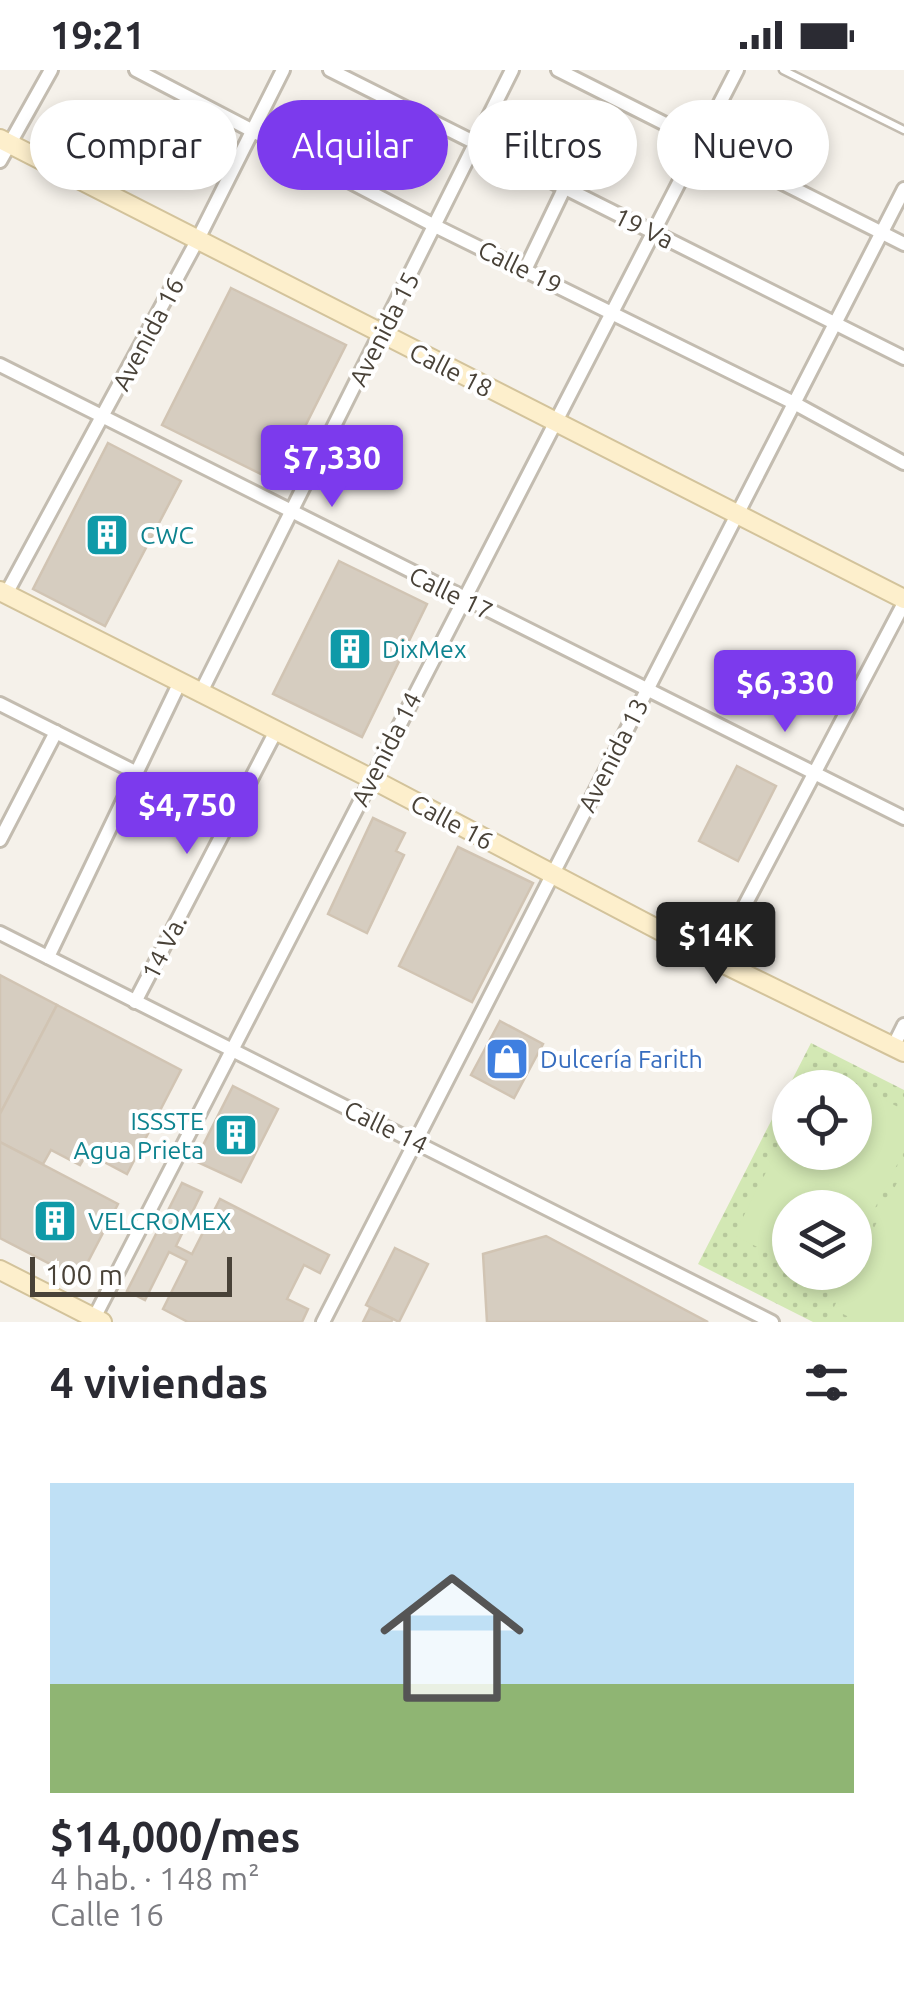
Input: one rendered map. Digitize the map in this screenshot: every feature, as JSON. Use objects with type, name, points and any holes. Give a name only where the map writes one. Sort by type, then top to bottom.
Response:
[{"type":"street","points":[[3,148],[51,70]]},
{"type":"street","name":"Calle 19","points":[[136,70],[434,226],[794,403],[904,463]]},
{"type":"street","name":"Avenida 16","points":[[3,593],[103,418],[282,70]]},
{"type":"street","name":"19 Va","points":[[330,70],[468,141]]},
{"type":"street","name":"Avenida 15","points":[[497,100],[512,70]]},
{"type":"street","points":[[558,70],[657,120]]},
{"type":"street","name":"Avenida 14","points":[[721,100],[737,70]]},
{"type":"street","name":"Calle 18","points":[[3,148],[198,239],[904,601]]},
{"type":"street","name":"Avenida 15","points":[[200,694],[468,156]]},
{"type":"street","name":"Avenida 13","points":[[322,1322],[904,188]]},
{"type":"street","points":[[525,270],[564,190]]},
{"type":"street","name":"19 Va","points":[[566,190],[904,358]]},
{"type":"street","name":"Avenida 14","points":[[96,1321],[370,778],[674,190]]},
{"type":"street","points":[[797,190],[904,244]]},
{"type":"street","name":"Calle 17","points":[[2,369],[904,818]]},
{"type":"street","name":"Calle 16","points":[[3,593],[898,1050]]},
{"type":"street","points":[[716,960],[904,601]]},
{"type":"street","points":[[48,958],[179,684]]},
{"type":"street","points":[[0,704],[136,773]]},
{"type":"street","name":"14 Va.","points":[[136,1002],[276,731]]},
{"type":"street","points":[[0,840],[6,815],[56,732]]},
{"type":"street","name":"Calle 14","points":[[0,933],[772,1322]]},
{"type":"street","points":[[898,1050],[904,1025]]},
{"type":"street","points":[[0,1270],[96,1321]]},
{"type":"lane","points":[[784,70],[904,130]]},
{"type":"green space","points":[[811,1043],[864,1070],[797,1070]]},
{"type":"green space","points":[[872,1074],[904,1090],[904,1322],[813,1322],[698,1264],[772,1119],[772,1170],[872,1170]]},
{"type":"green space","points":[[872,1094],[904,1110],[904,1151],[872,1214],[872,1190],[772,1190],[772,1255],[734,1235],[772,1160],[772,1170],[872,1170]]},
{"type":"green space","points":[[904,1169],[904,1322],[859,1322],[833,1309],[842,1290],[872,1290],[872,1232]]},
{"type":"building","points":[[231,288],[346,345],[277,482],[162,425]]},
{"type":"building","name":"CWC","points":[[108,443],[181,481],[105,626],[33,589]]},
{"type":"building","name":"DixMex","points":[[339,561],[427,604],[362,737],[273,694]]},
{"type":"building","points":[[737,766],[776,786],[738,861],[699,841]]},
{"type":"building","points":[[373,818],[405,833],[396,851],[404,855],[367,933],[328,914]]},
{"type":"building","points":[[458,847],[533,883],[472,1002],[399,966]]},
{"type":"building","points":[[0,975],[57,1005],[0,1114]]},
{"type":"building","points":[[57,1005],[181,1070],[127,1174],[87,1153],[80,1165],[51,1150],[43,1164],[0,1142],[0,1114]]},
{"type":"building","name":"Dulcería Farith","points":[[500,1021],[543,1044],[514,1098],[471,1075]]},
{"type":"building","name":"ISSSTE Agua Prieta","points":[[233,1086],[278,1109],[241,1182],[195,1161]]},
{"type":"building","name":"VELCROMEX","points":[[0,1142],[118,1204],[79,1279],[0,1238]]},
{"type":"building","points":[[182,1183],[202,1192],[176,1246],[192,1254],[220,1199],[329,1255],[320,1273],[304,1265],[287,1299],[308,1309],[302,1322],[188,1322],[163,1309],[187,1261],[169,1252],[145,1300],[127,1291]]},
{"type":"building","points":[[546,1236],[708,1322],[487,1322],[483,1254]]},
{"type":"building","points":[[395,1248],[428,1264],[399,1322],[366,1305]]},
{"type":"building","points":[[370,1308],[393,1319],[363,1322]]},
{"type":"place","name":"CWC","points":[[107,535]]},
{"type":"place","name":"DixMex","points":[[350,649]]},
{"type":"place","name":"Dulcería Farith","points":[[507,1059]]},
{"type":"place","name":"ISSSTE Agua Prieta","points":[[236,1135]]},
{"type":"place","name":"VELCROMEX","points":[[55,1221]]}]
